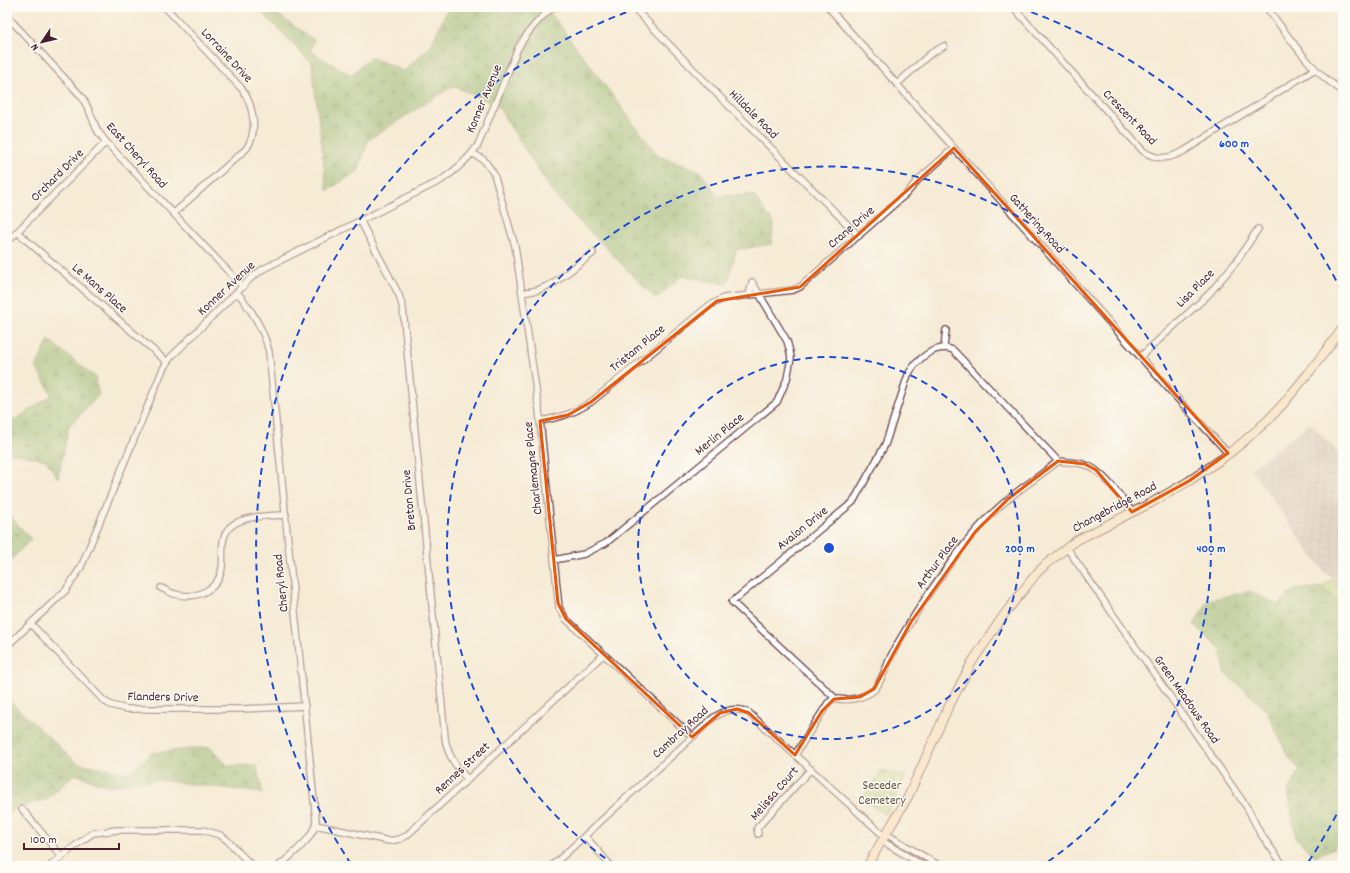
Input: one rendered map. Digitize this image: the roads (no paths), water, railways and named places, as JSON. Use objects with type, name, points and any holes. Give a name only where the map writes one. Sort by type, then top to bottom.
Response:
[{"type":"main road","name":"Changebridge Road","points":[[867,866],[910,792],[947,710],[972,662],[994,628],[1027,585],[1046,564],[1086,535],[1151,503],[1189,481],[1228,454],[1268,420],[1283,404],[1343,328]]},
{"type":"street","name":"Lorraine Drive","points":[[165,7],[242,89],[251,104],[253,119],[252,137],[246,149],[174,213]]},
{"type":"street","name":"Konner Avenue","points":[[7,646],[66,590],[81,567],[167,362],[237,292],[263,269],[440,181],[462,165],[472,153],[481,138],[518,48],[526,34],[534,24],[553,7]]},
{"type":"street","name":"Hilldale Road","points":[[633,7],[720,98],[859,236]]},
{"type":"street","name":"Gathering Road","points":[[828,7],[1228,454]]},
{"type":"street","name":"Crescent Road","points":[[1013,7],[1143,151],[1155,157],[1174,156],[1184,151],[1314,69]]},
{"type":"street","points":[[1266,7],[1314,69],[1343,91]]},
{"type":"street","name":"East Cheryl Road","points":[[7,16],[82,97],[97,130],[106,142],[243,287]]},
{"type":"street","points":[[897,84],[930,54],[944,46]]},
{"type":"street","name":"Orchard Drive","points":[[7,242],[106,142]]},
{"type":"street","name":"Crane Drive","points":[[749,295],[793,290],[800,287],[907,193],[922,175],[954,148]]},
{"type":"street","name":"Charlemagne Place","points":[[472,153],[484,160],[494,174],[515,246],[540,421],[558,604],[563,615],[692,737]]},
{"type":"street","name":"Breton Drive","points":[[360,220],[399,295],[403,309],[446,746],[455,765],[468,780]]},
{"type":"street","name":"Lisa Place","points":[[1140,357],[1208,295],[1236,262],[1258,229]]},
{"type":"street","name":"Le Mans Place","points":[[17,232],[167,362]]},
{"type":"street","points":[[522,293],[538,290],[554,283],[593,253]]},
{"type":"street","name":"Merlin Place","points":[[554,560],[584,554],[606,543],[777,402],[787,379],[790,363],[790,352],[787,341],[752,282],[749,295]]},
{"type":"street","name":"Cheryl Road","points":[[237,292],[252,313],[266,339],[269,352],[316,825]]},
{"type":"street","name":"Tristam Place","points":[[540,421],[568,415],[581,409],[710,305],[724,298],[749,295]]},
{"type":"street","points":[[946,330],[944,347],[957,352],[1058,461],[1085,464],[1096,470],[1121,496],[1132,512]]},
{"type":"street","name":"Avalon Drive","points":[[835,698],[732,602],[851,504],[885,445],[912,367],[923,357],[936,349],[944,347]]},
{"type":"street","name":"Arthur Place","points":[[835,698],[842,700],[860,697],[866,695],[874,689],[882,678],[891,657],[914,616],[929,593],[975,532],[1008,499],[1058,461]]},
{"type":"street","points":[[161,588],[176,595],[201,594],[209,590],[218,581],[220,576],[222,569],[223,539],[230,527],[236,522],[244,519],[286,515]]},
{"type":"street","name":"Green Meadows Road","points":[[1067,548],[1248,809],[1260,833],[1284,866]]},
{"type":"street","name":"Flanders Drive","points":[[31,624],[104,701],[118,708],[155,710],[242,709],[305,706]]},
{"type":"street","name":"Rennes Street","points":[[316,825],[389,841],[400,839],[411,832],[604,654]]},
{"type":"street","points":[[795,755],[822,710],[835,698]]},
{"type":"street","name":"Cambray Road","points":[[552,866],[713,718],[720,713],[733,709],[749,713],[884,837]]},
{"type":"street","name":"Melissa Court","points":[[758,834],[757,828],[811,769]]},
{"type":"street","points":[[22,809],[62,857]]},
{"type":"street","points":[[279,866],[309,837],[316,825]]},
{"type":"street","points":[[50,866],[80,842],[93,834],[117,830],[203,830],[220,835],[227,840],[252,866]]},
{"type":"street","points":[[585,836],[612,866]]},
{"type":"street","points":[[884,837],[924,866]]},
{"type":"street","points":[[884,837],[940,866]]},
{"type":"park label","name":"Seceder Cemetery","points":[[882,794]]}]
